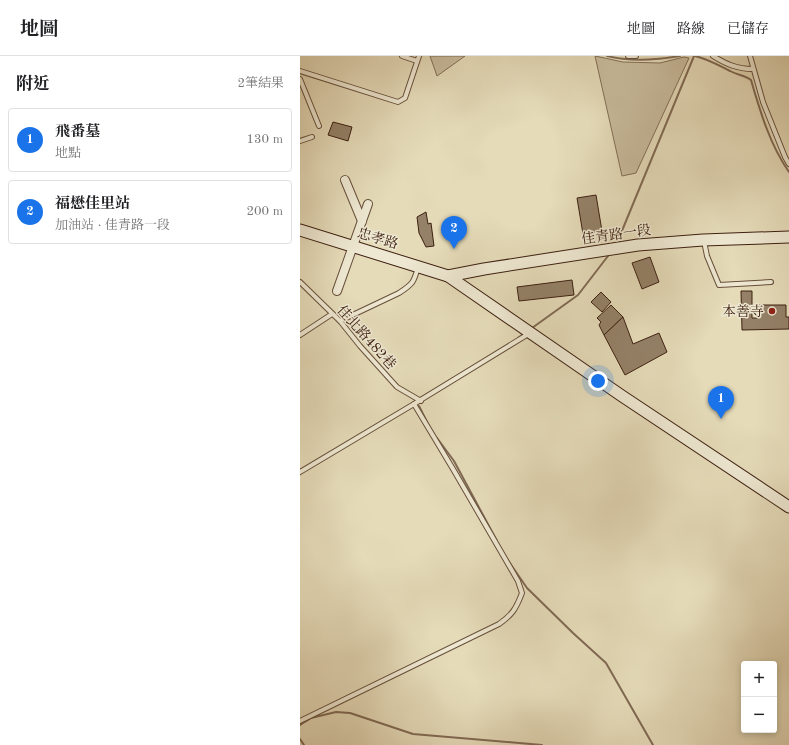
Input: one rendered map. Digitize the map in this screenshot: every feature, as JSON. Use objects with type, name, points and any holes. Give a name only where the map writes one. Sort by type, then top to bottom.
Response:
[{"type":"street","points":[[344,180],[362,221]]},
{"type":"street","points":[[338,291],[368,204]]},
{"type":"street","name":"忠孝路","points":[[300,230],[448,276]]},
{"type":"street","name":"佳青路一段","points":[[448,276],[484,268],[638,245],[703,240],[789,237]]},
{"type":"street","points":[[448,276],[622,396],[789,507]]},
{"type":"lane","points":[[402,56],[417,61]]},
{"type":"lane","points":[[300,71],[398,102],[405,98],[419,56]]},
{"type":"lane","points":[[628,56],[636,56]]},
{"type":"lane","points":[[713,56],[726,64],[741,69],[752,69]]},
{"type":"lane","points":[[750,56],[752,69],[763,102],[789,164]]},
{"type":"lane","points":[[300,79],[319,126]]},
{"type":"lane","points":[[300,141],[312,137]]},
{"type":"lane","points":[[703,240],[707,256],[719,285],[771,282]]},
{"type":"lane","points":[[340,321],[408,288],[415,280],[418,266]]},
{"type":"lane","name":"佳北路482巷","points":[[300,282],[340,321],[360,346],[397,386],[421,401]]},
{"type":"lane","points":[[300,335],[332,314]]},
{"type":"lane","points":[[300,472],[421,401],[530,333]]},
{"type":"lane","points":[[300,720],[499,624],[516,608],[522,594],[518,581],[414,404]]},
{"type":"shaded area","points":[[430,56],[465,56],[437,76]]},
{"type":"shaded area","points":[[595,56],[623,62],[660,63],[684,57],[689,58],[636,173],[622,176]]},
{"type":"building","points":[[333,122],[352,127],[348,141],[328,135]]},
{"type":"building","points":[[596,195],[602,231],[583,234],[577,198]]},
{"type":"building","points":[[426,212],[428,224],[431,223],[434,246],[426,247],[419,233],[417,217]]},
{"type":"building","points":[[650,257],[659,282],[642,289],[632,263]]},
{"type":"building","points":[[572,280],[574,295],[519,301],[517,287]]},
{"type":"building","name":"本善寺","points":[[741,291],[752,291],[752,318],[758,318],[758,305],[786,305],[786,317],[789,317],[789,329],[742,330]]},
{"type":"building","points":[[601,292],[611,302],[602,312],[591,302]]},
{"type":"building","points":[[611,305],[623,317],[604,335],[599,325],[601,322],[597,318]]},
{"type":"building","points":[[623,317],[633,344],[659,333],[667,352],[625,375],[604,335]]},
{"type":"waterway","points":[[607,56],[644,60],[680,56]]},
{"type":"waterway","points":[[619,238],[694,56]]},
{"type":"waterway","points":[[695,56],[709,60],[751,80],[771,139],[776,151],[789,172]]},
{"type":"waterway","points":[[532,328],[578,295],[608,256]]},
{"type":"waterway","points":[[518,338],[522,335]]},
{"type":"waterway","points":[[420,398],[455,377]]},
{"type":"waterway","points":[[419,406],[429,426]]},
{"type":"waterway","points":[[437,438],[454,461],[497,541]]},
{"type":"waterway","points":[[507,559],[527,588],[606,663],[653,745]]},
{"type":"waterway","points":[[300,725],[311,718],[336,712],[350,713],[413,734],[542,745]]},
{"type":"waterway","points":[[300,739],[304,745]]},
{"type":"place","name":"福懋佳里站","points":[[454,249]]},
{"type":"place","name":"本善寺","points":[[772,311]]},
{"type":"place","name":"飛番墓","points":[[721,419]]}]
